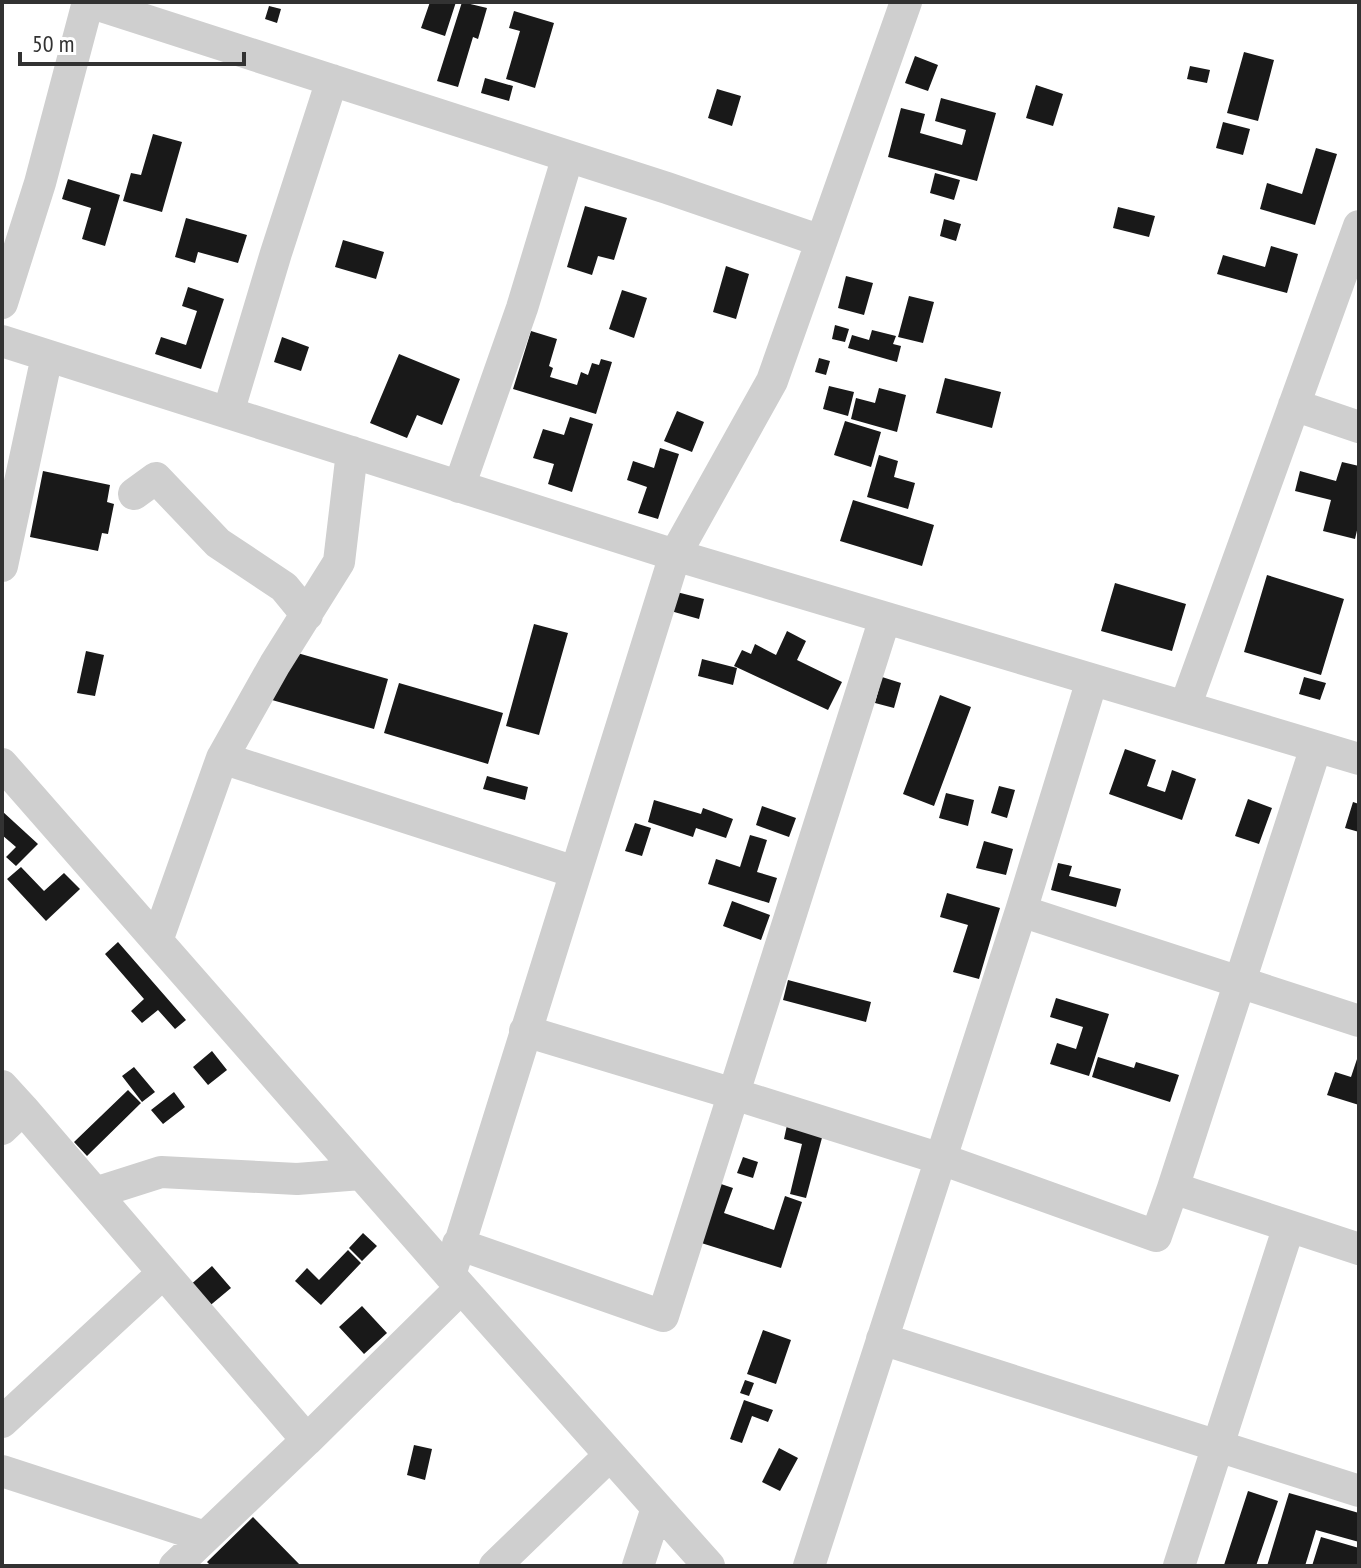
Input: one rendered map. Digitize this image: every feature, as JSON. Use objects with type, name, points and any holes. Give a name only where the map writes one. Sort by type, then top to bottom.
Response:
[{"type":"street","points":[[2,303],[40,183],[88,2],[667,188],[821,241]]},
{"type":"street","points":[[175,1566],[307,1440],[456,1282],[458,1244],[675,555],[772,381],[821,241],[895,5]]},
{"type":"street","points":[[228,413],[332,80]]},
{"type":"street","points":[[459,487],[522,308],[568,156]]},
{"type":"street","points":[[1185,707],[1359,226]]},
{"type":"street","points":[[2,341],[675,555],[1359,759]]},
{"type":"street","points":[[2,566],[47,356]]},
{"type":"street","points":[[1294,405],[1359,427]]},
{"type":"street","points":[[157,941],[222,758],[275,664],[339,562],[352,452]]},
{"type":"street","points":[[134,494],[156,478],[218,543],[284,587],[307,615]]},
{"type":"street","points":[[458,1244],[663,1316],[885,618]]},
{"type":"street","points":[[809,1566],[1021,911],[1092,680]]},
{"type":"street","points":[[525,1031],[941,1159],[1156,1236],[1316,747]]},
{"type":"street","points":[[222,758],[575,872]]},
{"type":"street","points":[[2,764],[709,1566]]},
{"type":"street","points":[[1021,911],[1359,1021]]},
{"type":"street","points":[[9,1108],[95,1193],[307,1440]]},
{"type":"street","points":[[95,1193],[161,1172],[297,1179],[361,1174]]},
{"type":"street","points":[[1173,1188],[1359,1249]]},
{"type":"street","points":[[1179,1566],[1289,1226]]},
{"type":"street","points":[[2,1422],[163,1273]]},
{"type":"street","points":[[882,1339],[1359,1491]]},
{"type":"street","points":[[495,1566],[610,1455]]},
{"type":"street","points":[[2,1471],[205,1537]]},
{"type":"street","points":[[638,1566],[657,1508]]},
{"type":"building","points":[[430,2],[456,2],[445,36],[421,28]]},
{"type":"building","points":[[462,2],[487,8],[478,39],[473,37],[458,87],[437,81]]},
{"type":"building","points":[[269,6],[281,9],[277,23],[265,19]]},
{"type":"building","points":[[514,11],[554,23],[535,88],[506,79],[520,31],[509,28]]},
{"type":"building","points":[[1244,52],[1274,60],[1258,121],[1227,113]]},
{"type":"building","points":[[915,56],[938,65],[928,91],[905,83]]},
{"type":"building","points":[[1190,66],[1210,70],[1207,83],[1187,79]]},
{"type":"building","points":[[485,78],[513,86],[509,101],[481,93]]},
{"type":"building","points":[[1036,85],[1063,94],[1053,126],[1026,118]]},
{"type":"building","points":[[717,89],[741,96],[732,126],[708,118]]},
{"type":"building","points":[[941,98],[996,113],[977,181],[888,157],[901,108],[925,114],[920,133],[962,145],[966,130],[935,121]]},
{"type":"building","points":[[1223,122],[1250,129],[1243,155],[1216,148]]},
{"type":"building","points":[[153,134],[182,142],[162,212],[123,201],[131,173],[141,175]]},
{"type":"building","points":[[1316,148],[1337,154],[1315,225],[1260,209],[1267,183],[1302,194]]},
{"type":"building","points":[[935,173],[960,180],[954,200],[930,193]]},
{"type":"building","points":[[68,179],[120,195],[105,246],[82,239],[91,208],[62,199]]},
{"type":"building","points":[[585,206],[627,218],[614,260],[598,256],[592,275],[567,267]]},
{"type":"building","points":[[1118,207],[1155,216],[1149,237],[1113,228]]},
{"type":"building","points":[[186,218],[247,235],[238,263],[198,252],[195,263],[175,257]]},
{"type":"building","points":[[944,219],[961,224],[956,241],[940,236]]},
{"type":"building","points":[[343,240],[384,252],[376,279],[335,267]]},
{"type":"building","points":[[1271,246],[1298,254],[1287,293],[1217,274],[1223,255],[1265,267]]},
{"type":"building","points":[[726,266],[749,274],[736,319],[713,312]]},
{"type":"building","points":[[846,276],[873,283],[864,315],[838,308]]},
{"type":"building","points":[[188,287],[224,299],[201,369],[155,354],[161,337],[186,345],[197,311],[182,306]]},
{"type":"building","points":[[622,290],[647,298],[634,338],[609,329]]},
{"type":"building","points":[[909,296],[934,302],[923,343],[898,337]]},
{"type":"building","points":[[835,325],[849,329],[845,342],[832,339]]},
{"type":"building","points":[[872,330],[896,336],[893,344],[901,346],[897,362],[848,348],[852,335],[869,340]]},
{"type":"building","points":[[531,331],[557,339],[549,366],[553,368],[550,377],[577,385],[581,372],[588,375],[592,363],[599,365],[601,359],[612,362],[596,414],[513,389]]},
{"type":"building","points":[[282,337],[309,347],[301,371],[274,362]]},
{"type":"building","points":[[399,354],[460,379],[442,425],[417,415],[407,438],[370,423]]},
{"type":"building","points":[[819,358],[830,361],[826,375],[815,372]]},
{"type":"building","points":[[945,378],[1001,392],[992,428],[936,413]]},
{"type":"building","points":[[829,386],[854,392],[848,416],[823,409]]},
{"type":"building","points":[[879,388],[906,395],[897,432],[851,419],[856,398],[875,403]]},
{"type":"building","points":[[677,411],[704,422],[692,452],[664,441]]},
{"type":"building","points":[[570,417],[593,424],[572,492],[548,484],[554,464],[533,458],[543,429],[564,435]]},
{"type":"building","points":[[845,421],[881,432],[871,467],[834,455]]},
{"type":"building","points":[[660,448],[679,454],[658,519],[638,513],[647,487],[627,480],[633,461],[654,468]]},
{"type":"building","points":[[879,455],[898,461],[894,477],[915,483],[908,509],[867,497]]},
{"type":"building","points":[[1342,462],[1359,466],[1359,522],[1355,539],[1323,531],[1331,500],[1295,491],[1300,471],[1336,481]]},
{"type":"building","points":[[43,471],[110,485],[107,502],[114,504],[108,534],[102,533],[98,551],[30,537]]},
{"type":"building","points":[[853,500],[934,525],[922,566],[840,541]]},
{"type":"building","points":[[1267,575],[1344,599],[1321,675],[1244,652]]},
{"type":"building","points":[[1115,583],[1186,604],[1172,651],[1101,631]]},
{"type":"building","points":[[665,589],[704,599],[699,619],[660,608]]},
{"type":"building","points":[[534,624],[568,633],[539,735],[506,726]]},
{"type":"building","points":[[787,631],[806,641],[797,660],[842,682],[828,710],[734,666],[742,650],[751,654],[755,644],[776,655]]},
{"type":"building","points":[[287,650],[388,679],[374,729],[272,700]]},
{"type":"building","points":[[86,651],[104,655],[95,696],[77,693]]},
{"type":"building","points":[[702,659],[737,668],[733,685],[698,676]]},
{"type":"building","points":[[882,677],[901,683],[894,708],[875,703]]},
{"type":"building","points":[[1304,677],[1326,683],[1320,700],[1299,694]]},
{"type":"building","points":[[399,683],[503,713],[488,764],[384,733]]},
{"type":"building","points":[[940,695],[971,707],[934,806],[903,794]]},
{"type":"building","points":[[1125,749],[1156,760],[1147,786],[1165,792],[1172,770],[1196,779],[1182,820],[1109,794]]},
{"type":"building","points":[[487,776],[528,787],[525,800],[483,789]]},
{"type":"building","points":[[999,786],[1015,790],[1007,818],[991,813]]},
{"type":"building","points":[[946,793],[974,800],[968,826],[939,818]]},
{"type":"building","points":[[1248,799],[1272,808],[1259,844],[1235,836]]},
{"type":"building","points":[[654,800],[701,814],[703,808],[733,819],[726,838],[696,828],[693,837],[648,822]]},
{"type":"building","points":[[1353,802],[1359,804],[1359,832],[1345,828]]},
{"type":"building","points":[[762,806],[796,818],[789,837],[756,825]]},
{"type":"building","points":[[2,811],[38,844],[16,866],[6,857],[16,847],[2,835]]},
{"type":"building","points":[[635,823],[651,828],[642,856],[625,851]]},
{"type":"building","points":[[750,835],[767,840],[757,872],[777,878],[769,903],[708,884],[716,859],[740,867]]},
{"type":"building","points":[[984,841],[1013,849],[1006,875],[976,868]]},
{"type":"building","points":[[1058,863],[1072,866],[1069,876],[1121,889],[1116,907],[1051,890]]},
{"type":"building","points":[[21,867],[44,891],[64,873],[80,889],[46,921],[7,879]]},
{"type":"building","points":[[947,893],[1000,908],[979,979],[953,972],[968,925],[940,917]]},
{"type":"building","points":[[732,901],[770,915],[761,940],[723,926]]},
{"type":"building","points":[[118,942],[186,1020],[175,1029],[158,1010],[142,1023],[131,1011],[144,999],[105,954]]},
{"type":"building","points":[[788,980],[871,1002],[866,1022],[783,1000]]},
{"type":"building","points":[[1056,998],[1109,1014],[1089,1076],[1050,1064],[1057,1043],[1076,1049],[1083,1027],[1050,1017]]},
{"type":"building","points":[[212,1051],[227,1070],[208,1085],[193,1067]]},
{"type":"building","points":[[1358,1056],[1359,1105],[1327,1095],[1335,1072],[1351,1077]]},
{"type":"building","points":[[1098,1057],[1134,1068],[1136,1062],[1179,1075],[1170,1102],[1092,1077]]},
{"type":"building","points":[[134,1067],[155,1092],[142,1102],[122,1076]]},
{"type":"building","points":[[128,1090],[141,1103],[87,1156],[74,1142]]},
{"type":"building","points":[[174,1092],[185,1107],[163,1124],[151,1110]]},
{"type":"building","points":[[787,1125],[823,1134],[806,1198],[790,1194],[802,1144],[784,1139]]},
{"type":"building","points":[[743,1157],[758,1162],[753,1178],[737,1173]]},
{"type":"building","points":[[715,1182],[733,1188],[724,1213],[774,1230],[785,1196],[802,1202],[781,1268],[695,1241]]},
{"type":"building","points":[[363,1233],[377,1246],[362,1261],[349,1248]]},
{"type":"building","points":[[348,1250],[361,1263],[321,1305],[295,1281],[307,1268],[319,1280]]},
{"type":"building","points":[[212,1266],[231,1288],[207,1308],[188,1287]]},
{"type":"building","points":[[362,1306],[387,1333],[364,1354],[339,1327]]},
{"type":"building","points":[[763,1330],[791,1340],[776,1384],[747,1374]]},
{"type":"building","points":[[745,1380],[754,1383],[749,1396],[740,1393]]},
{"type":"building","points":[[744,1400],[773,1410],[768,1422],[752,1416],[742,1443],[730,1439]]},
{"type":"building","points":[[414,1445],[432,1449],[425,1480],[407,1475]]},
{"type":"building","points":[[779,1448],[798,1458],[780,1491],[762,1482]]},
{"type":"building","points":[[1248,1491],[1278,1501],[1256,1566],[1226,1566],[1224,1565]]},
{"type":"building","points":[[1289,1493],[1359,1513],[1359,1542],[1316,1530],[1305,1566],[1267,1566]]},
{"type":"building","points":[[253,1517],[301,1566],[211,1566],[207,1562]]},
{"type":"building","points":[[1321,1537],[1359,1548],[1359,1566],[1312,1566]]}]
